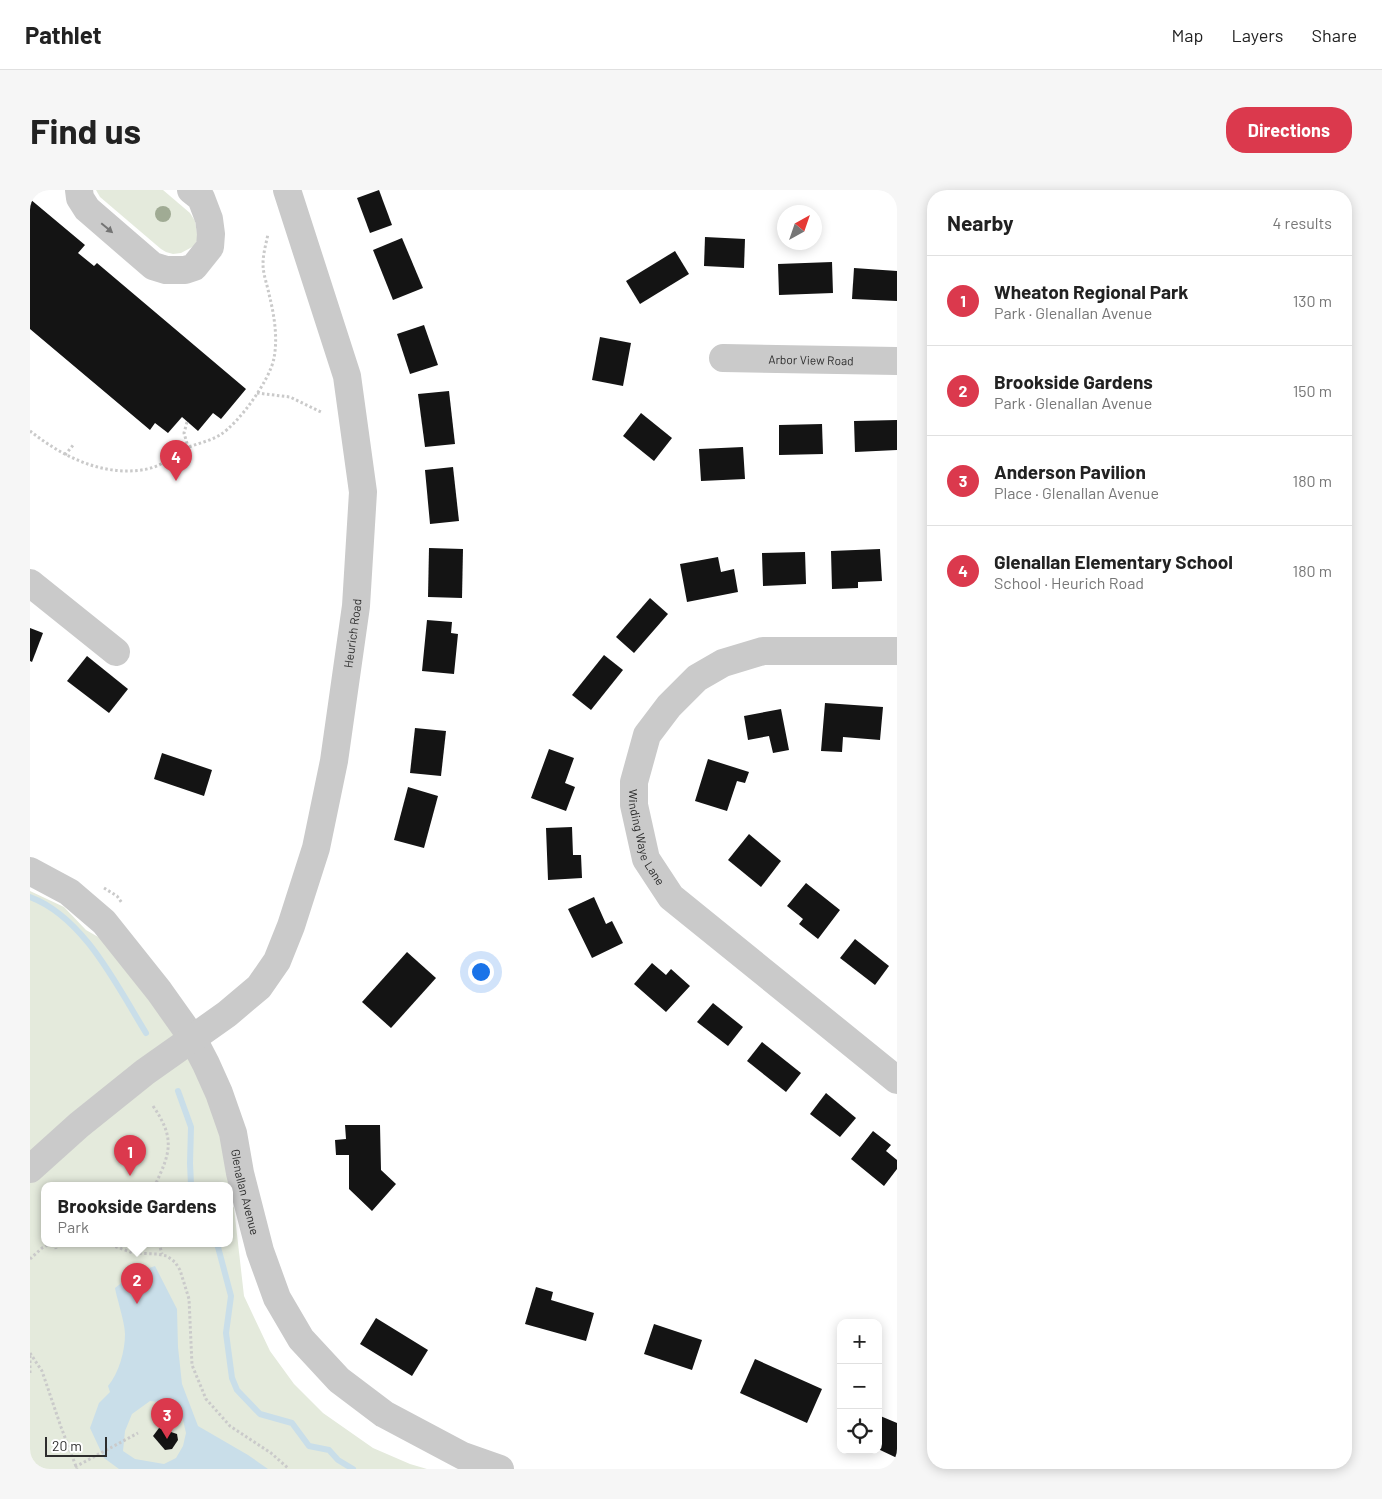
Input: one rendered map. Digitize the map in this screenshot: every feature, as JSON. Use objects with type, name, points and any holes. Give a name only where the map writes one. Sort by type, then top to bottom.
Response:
[{"type":"street","points":[[79,190],[80,198],[87,209],[153,266],[175,271],[194,267],[210,247],[212,234],[204,193]]},
{"type":"street","name":"Heurich Road","points":[[30,1169],[79,1125],[145,1072],[227,1014],[259,987],[277,961],[291,926],[316,848],[334,761],[356,606],[363,492],[347,376],[287,190]]},
{"type":"street","name":"Arbor View Road","points":[[723,358],[897,360]]},
{"type":"street","points":[[30,583],[116,652]]},
{"type":"street","name":"Winding Waye Lane","points":[[897,651],[763,651],[723,664],[697,678],[668,706],[647,735],[634,782],[634,805],[646,859],[671,897],[897,1080]]},
{"type":"street","name":"Glenallan Avenue","points":[[30,871],[69,892],[104,922],[160,992],[193,1039],[219,1093],[232,1133],[260,1251],[278,1298],[300,1339],[339,1380],[384,1414],[463,1456],[500,1469]]},
{"type":"path","points":[[30,431],[42,441],[66,455],[91,466],[109,470],[145,470],[165,461],[181,450],[201,444],[223,434],[257,393],[269,374],[274,358],[275,324],[263,264],[268,234]]},
{"type":"path","points":[[257,393],[290,397],[321,412]]},
{"type":"path","points":[[187,422],[184,433],[188,447]]},
{"type":"path","points":[[66,455],[74,444]]},
{"type":"path","points":[[153,1106],[163,1120],[168,1135],[169,1149],[156,1182]]},
{"type":"path","points":[[30,1258],[44,1247]]},
{"type":"path","points":[[117,1247],[133,1253],[162,1254],[175,1262],[180,1270],[189,1299],[192,1365],[206,1399],[230,1426],[271,1454],[289,1469]]},
{"type":"path","points":[[160,1247],[162,1254]]},
{"type":"path","points":[[30,1353],[30,1373]]},
{"type":"path","points":[[30,1353],[42,1371],[76,1468],[138,1434]]},
{"type":"shaded area","points":[[96,190],[163,190],[190,213],[195,221],[198,239],[194,246],[181,253],[173,254],[166,252],[100,197]]},
{"type":"shaded area","points":[[30,891],[64,907],[86,930],[121,950],[166,989],[233,1157],[231,1182],[41,1182],[41,1247],[233,1247],[233,1206],[244,1296],[270,1351],[294,1384],[323,1413],[373,1448],[410,1464],[427,1469],[30,1469]]},
{"type":"water","points":[[155,1266],[177,1309],[178,1347],[182,1384],[198,1426],[268,1469],[119,1469],[104,1458],[90,1428],[99,1403],[110,1392],[108,1386],[121,1362],[124,1347],[125,1329],[115,1288],[134,1273]],"holes":[[[150,1401],[167,1403],[183,1420],[186,1433],[183,1446],[176,1458],[164,1464],[135,1459],[123,1451],[125,1431],[132,1414]]]},
{"type":"building","points":[[379,190],[392,225],[370,233],[357,198]]},
{"type":"building","points":[[30,199],[85,245],[78,253],[94,266],[97,263],[246,389],[221,419],[213,413],[198,431],[182,417],[168,433],[155,423],[150,430],[30,329]]},
{"type":"building","points":[[705,237],[745,239],[744,268],[704,266]]},
{"type":"building","points":[[402,238],[423,288],[393,300],[373,250]]},
{"type":"building","points":[[675,251],[689,274],[640,304],[626,281]]},
{"type":"building","points":[[832,262],[833,293],[779,295],[778,264]]},
{"type":"building","points":[[854,268],[897,271],[897,301],[852,299]]},
{"type":"building","points":[[424,325],[438,365],[410,374],[397,334]]},
{"type":"building","points":[[600,337],[631,343],[623,386],[592,380]]},
{"type":"building","points":[[449,391],[455,444],[425,447],[418,394]]},
{"type":"building","points":[[641,413],[672,438],[654,461],[623,436]]},
{"type":"building","points":[[897,420],[897,450],[855,452],[854,421]]},
{"type":"building","points":[[822,424],[823,454],[779,455],[779,425]]},
{"type":"building","points":[[743,447],[745,479],[701,481],[699,449]]},
{"type":"building","points":[[453,467],[459,521],[430,524],[425,470]]},
{"type":"building","points":[[429,548],[463,549],[462,598],[428,597]]},
{"type":"building","points":[[880,549],[882,581],[858,582],[858,588],[832,589],[831,551]]},
{"type":"building","points":[[805,552],[806,584],[763,586],[762,553]]},
{"type":"building","points":[[718,557],[721,572],[734,569],[738,592],[687,602],[680,564]]},
{"type":"building","points":[[650,598],[668,614],[634,653],[616,637]]},
{"type":"building","points":[[427,620],[452,622],[451,633],[458,634],[454,674],[422,671]]},
{"type":"building","points":[[30,628],[43,633],[32,662],[30,661]]},
{"type":"building","points":[[604,655],[623,670],[591,710],[572,695]]},
{"type":"building","points":[[87,656],[128,689],[109,713],[67,681]]},
{"type":"building","points":[[825,703],[883,707],[880,740],[843,737],[842,752],[821,751]]},
{"type":"building","points":[[781,709],[789,750],[773,753],[769,736],[748,740],[744,716]]},
{"type":"building","points":[[415,728],[446,731],[441,776],[410,773]]},
{"type":"building","points":[[549,749],[574,758],[565,783],[575,787],[566,811],[531,798]]},
{"type":"building","points":[[162,753],[212,770],[204,796],[154,779]]},
{"type":"building","points":[[708,759],[749,772],[745,783],[737,781],[727,811],[695,801]]},
{"type":"building","points":[[408,787],[438,796],[424,848],[394,840]]},
{"type":"building","points":[[572,827],[573,855],[581,855],[582,878],[548,880],[546,828]]},
{"type":"building","points":[[749,834],[781,861],[761,887],[728,860]]},
{"type":"building","points":[[806,883],[840,910],[818,939],[799,924],[803,919],[787,906]]},
{"type":"building","points":[[594,897],[606,924],[612,921],[623,943],[592,958],[568,909]]},
{"type":"building","points":[[855,939],[889,966],[875,985],[840,958]]},
{"type":"building","points":[[407,952],[436,978],[391,1028],[362,1002]]},
{"type":"building","points":[[652,963],[666,975],[671,969],[690,986],[666,1012],[634,984]]},
{"type":"building","points":[[713,1003],[743,1027],[728,1046],[697,1022]]},
{"type":"building","points":[[762,1042],[801,1073],[786,1092],[747,1061]]},
{"type":"building","points":[[826,1093],[856,1118],[840,1137],[810,1114]]},
{"type":"building","points":[[345,1125],[380,1125],[381,1170],[396,1184],[372,1211],[349,1189],[349,1155],[336,1155],[335,1140],[346,1139]]},
{"type":"building","points":[[873,1131],[891,1145],[886,1151],[897,1160],[897,1169],[884,1186],[851,1159]]},
{"type":"building","points":[[536,1287],[553,1292],[551,1300],[594,1313],[586,1341],[525,1324]]},
{"type":"building","points":[[376,1318],[428,1350],[412,1376],[360,1344]]},
{"type":"building","points":[[654,1324],[702,1340],[692,1370],[644,1354]]},
{"type":"building","points":[[755,1359],[822,1389],[807,1423],[740,1393]]},
{"type":"building","points":[[882,1417],[897,1423],[897,1458],[882,1451]]},
{"type":"building","points":[[159,1428],[177,1434],[178,1440],[172,1449],[165,1450],[153,1436]]},
{"type":"waterway","points":[[30,897],[49,907],[67,920],[83,936],[111,975],[146,1033]]},
{"type":"waterway","points":[[178,1091],[191,1127],[191,1182]]},
{"type":"waterway","points":[[218,1247],[231,1296],[226,1333],[232,1378],[237,1390],[260,1414],[292,1423],[309,1446],[329,1450],[338,1460],[353,1469]]},
{"type":"place","name":"Glenallan Elementary School","points":[[176,481]]},
{"type":"place","name":"Wheaton Regional Park","points":[[130,1176]]},
{"type":"place","name":"Brookside Gardens","points":[[137,1304]]},
{"type":"place","name":"Anderson Pavilion","points":[[167,1439]]}]
